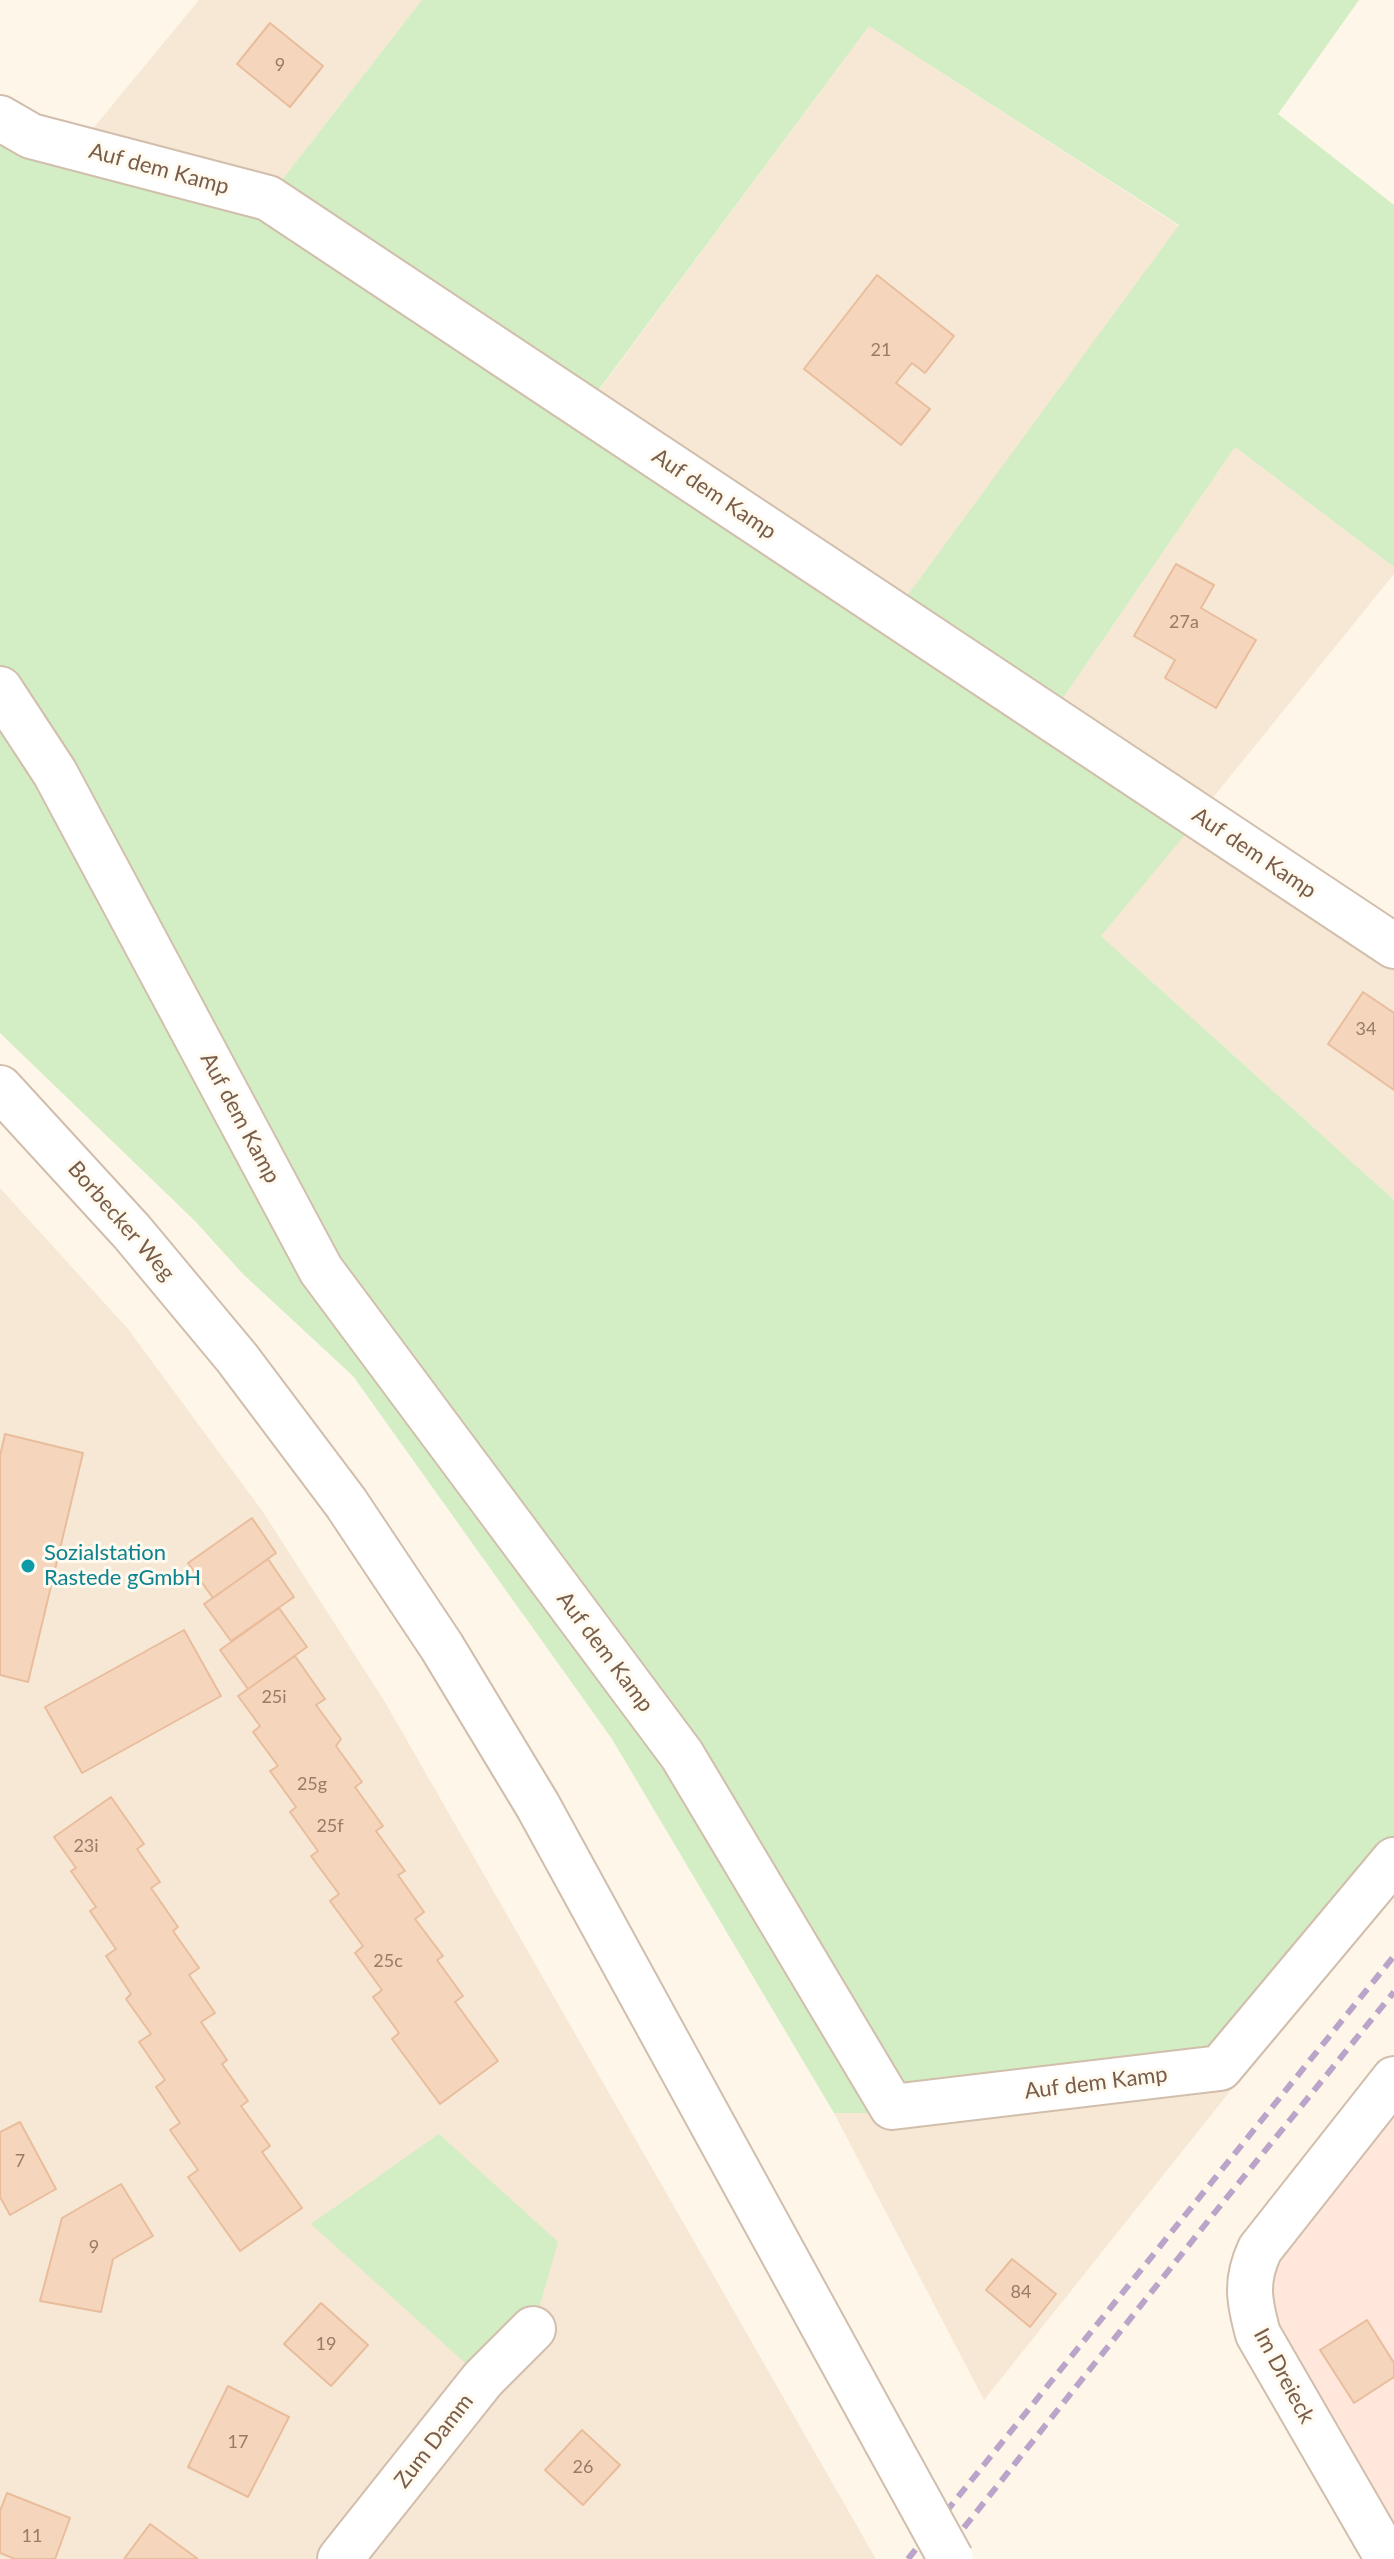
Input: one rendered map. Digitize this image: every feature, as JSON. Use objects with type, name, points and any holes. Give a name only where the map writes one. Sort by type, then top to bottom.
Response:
[{"type":"street","name":"Auf dem Kamp","points":[[0,118],[31,136],[268,198],[1394,946]]},
{"type":"street","name":"Auf dem Kamp","points":[[0,689],[55,773],[321,1270],[682,1755],[892,2107],[1220,2068],[1394,1860]]},
{"type":"street","name":"Borbecker Weg","points":[[0,1088],[132,1232],[237,1358],[346,1503],[442,1647],[514,1766],[641,1991],[951,2559]]},
{"type":"street","name":"Im Dreieck","points":[[1388,2559],[1258,2334],[1250,2306],[1250,2270],[1260,2249],[1394,2079]]},
{"type":"street","name":"Zum Damm","points":[[340,2559],[483,2379],[533,2329]]},
{"type":"shaded area","points":[[199,0],[422,0],[268,198],[77,148]]},
{"type":"shaded area","points":[[869,26],[1179,226],[895,614],[1050,717],[1235,447],[1394,567],[1394,574],[1203,810],[1394,940],[1394,1200],[1101,936],[1192,824],[577,420]]},
{"type":"shaded area","points":[[0,1188],[128,1329],[263,1512],[385,1702],[876,2559],[0,2559]]},
{"type":"shaded area","points":[[1394,2061],[1394,2536],[1273,2326],[1241,2253]]},
{"type":"shaded area","points":[[1247,2070],[984,2400],[834,2113],[890,2113]]},
{"type":"green space","points":[[422,0],[1359,0],[1278,114],[1394,205],[1394,567],[1235,447],[1050,717],[894,614],[1179,225],[869,26],[594,396],[281,206],[577,420],[1193,825],[1101,936],[1394,1200],[1394,1883],[1247,2070],[890,2113],[834,2113],[612,1739],[353,1376],[243,1274],[195,1221],[0,1033],[0,118],[31,136],[268,198]]},
{"type":"green space","points":[[439,2134],[558,2242],[533,2329],[483,2379],[311,2224]]},
{"type":"building","points":[[270,23],[323,66],[290,107],[237,64]]},
{"type":"building","points":[[877,275],[954,336],[925,373],[912,363],[896,383],[930,409],[901,445],[804,369]]},
{"type":"building","points":[[1176,564],[1214,585],[1201,608],[1256,640],[1216,708],[1165,678],[1175,660],[1134,636]]},
{"type":"building","points":[[1363,992],[1394,1013],[1394,1090],[1328,1044]]},
{"type":"building","name":"Sozialstation Rastede gGmbH","points":[[5,1434],[83,1453],[28,1682],[0,1675],[0,1456]]},
{"type":"building","points":[[252,1518],[276,1553],[213,1598],[188,1563]]},
{"type":"building","points":[[268,1559],[294,1597],[231,1641],[204,1604]]},
{"type":"building","points":[[279,1608],[307,1647],[248,1689],[220,1650]]},
{"type":"building","points":[[184,1630],[221,1696],[82,1773],[45,1707]]},
{"type":"building","points":[[295,1656],[325,1699],[316,1705],[341,1739],[336,1746],[362,1782],[355,1787],[383,1826],[376,1831],[405,1871],[398,1875],[424,1912],[415,1919],[443,1956],[437,1960],[463,1996],[455,2002],[498,2061],[440,2104],[392,2039],[399,2033],[373,1997],[382,1990],[355,1953],[363,1946],[330,1901],[339,1894],[311,1856],[318,1851],[290,1812],[296,1807],[270,1771],[278,1766],[253,1732],[260,1726],[238,1696]]},
{"type":"building","points":[[111,1797],[144,1844],[137,1849],[160,1882],[151,1888],[178,1927],[173,1931],[199,1968],[189,1975],[215,2013],[201,2022],[227,2060],[222,2064],[248,2101],[241,2106],[270,2146],[262,2152],[302,2208],[240,2251],[188,2177],[198,2170],[170,2130],[180,2123],[156,2087],[165,2080],[139,2042],[151,2034],[126,1999],[131,1994],[106,1956],[116,1949],[90,1911],[96,1907],[71,1871],[76,1868],[54,1837]]},
{"type":"building","points":[[20,2122],[56,2189],[10,2215],[0,2197],[0,2132]]},
{"type":"building","points":[[121,2184],[153,2236],[113,2259],[101,2312],[40,2301],[62,2218]]},
{"type":"building","points":[[1012,2259],[1056,2294],[1030,2327],[986,2290]]},
{"type":"building","points":[[321,2303],[368,2345],[331,2386],[284,2344]]},
{"type":"building","points":[[1367,2320],[1394,2363],[1394,2377],[1354,2403],[1320,2350]]},
{"type":"building","points":[[228,2386],[289,2417],[248,2497],[188,2467]]},
{"type":"building","points":[[582,2430],[620,2465],[583,2505],[545,2470]]},
{"type":"building","points":[[7,2493],[70,2518],[55,2559],[15,2559],[0,2553],[0,2511]]},
{"type":"building","points":[[150,2524],[198,2559],[124,2559]]},
{"type":"railway","points":[[908,2559],[1394,1956]]},
{"type":"railway","points":[[939,2559],[1394,1992]]},
{"type":"place","name":"Sozialstation Rastede gGmbH","points":[[28,1566]]}]
